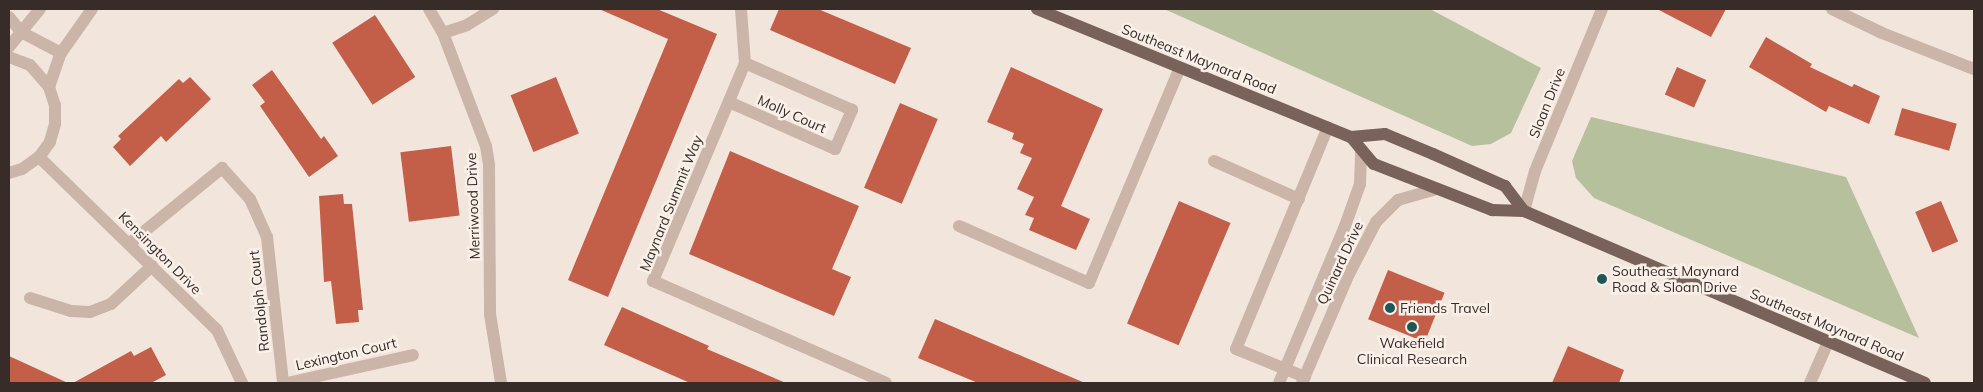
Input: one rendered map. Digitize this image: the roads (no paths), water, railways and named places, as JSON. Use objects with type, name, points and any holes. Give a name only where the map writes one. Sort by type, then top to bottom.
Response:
[{"type":"main road","name":"Southeast Maynard Road","points":[[1037,9],[1328,127],[1351,138],[1370,162],[1492,210],[1524,211],[1925,383]]},
{"type":"main road","name":"Southeast Maynard Road","points":[[1351,138],[1385,134],[1433,154],[1505,186],[1524,211]]},
{"type":"street","points":[[9,47],[40,9]]},
{"type":"street","points":[[49,87],[61,53],[92,9]]},
{"type":"street","name":"Merriwood Drive","points":[[428,9],[443,33],[486,146],[489,165],[490,314],[501,383]]},
{"type":"street","points":[[443,33],[467,24],[493,9]]},
{"type":"street","name":"Maynard Summit Way","points":[[741,9],[745,64],[653,281],[886,383]]},
{"type":"street","name":"Sloan Drive","points":[[1524,211],[1535,171],[1602,9]]},
{"type":"street","points":[[1832,9],[1882,33],[1974,69]]},
{"type":"street","points":[[9,17],[21,32],[61,53]]},
{"type":"street","points":[[9,57],[30,65],[49,87],[55,105],[56,124],[50,142],[39,157],[22,169],[9,173]]},
{"type":"street","name":"Molly Court","points":[[729,102],[835,149],[852,110],[745,64]]},
{"type":"street","points":[[959,226],[1089,283],[1180,68]]},
{"type":"street","points":[[1304,380],[1285,369],[1236,349],[1328,127]]},
{"type":"street","name":"Quinard Drive","points":[[1279,383],[1360,184],[1361,150]]},
{"type":"street","name":"Kensington Drive","points":[[39,157],[130,243],[217,330],[242,383]]},
{"type":"street","points":[[1214,161],[1299,199]]},
{"type":"street","name":"Randolph Court","points":[[130,243],[222,168],[250,199],[267,237],[283,383]]},
{"type":"street","name":"Quinard Drive","points":[[1304,380],[1349,274],[1376,222],[1398,200],[1437,189]]},
{"type":"street","points":[[30,298],[70,311],[90,312],[111,304],[152,266]]},
{"type":"street","points":[[1810,383],[1828,342]]},
{"type":"street","name":"Lexington Court","points":[[287,383],[413,355]]},
{"type":"place","name":"Southeast Maynard Road & Sloan Drive","points":[[1602,279]]},
{"type":"place","name":"Friends Travel","points":[[1390,308]]},
{"type":"place","name":"Wakefield Clinical Research","points":[[1412,327]]}]
